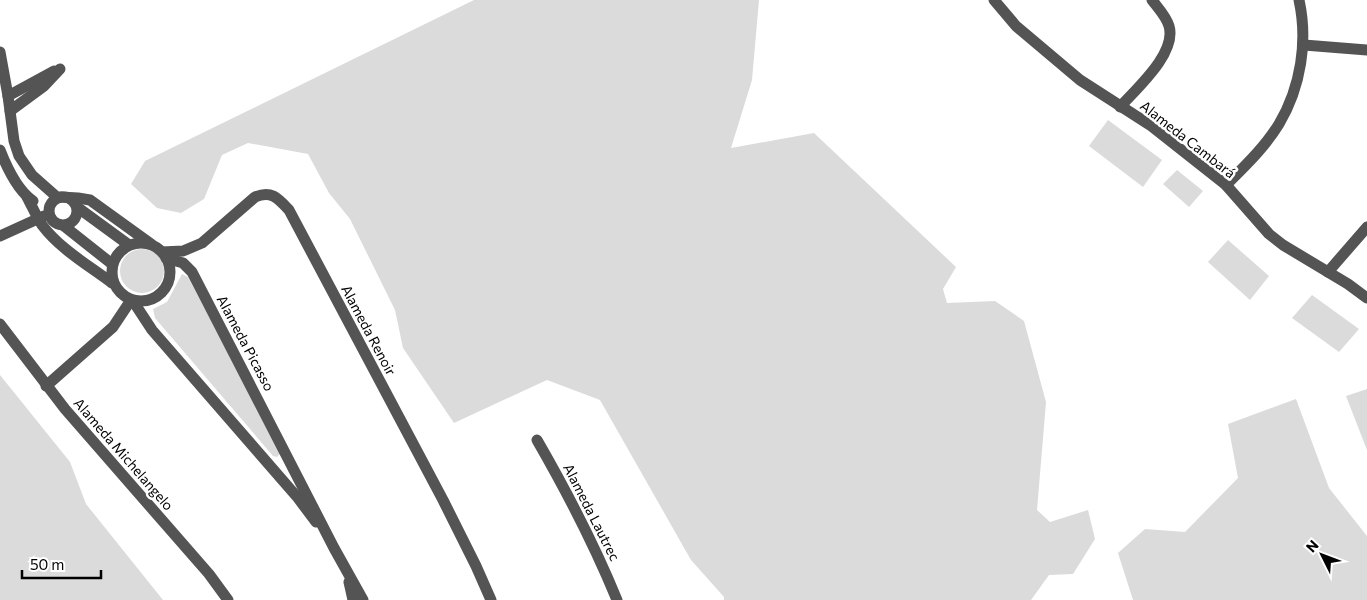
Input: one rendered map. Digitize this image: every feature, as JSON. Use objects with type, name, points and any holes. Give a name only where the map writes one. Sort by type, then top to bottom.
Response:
[{"type":"street","name":"Alameda Cambará","points":[[994,0],[1016,26],[1080,80],[1150,125],[1226,185],[1269,234],[1298,256],[1328,272],[1367,298]]},
{"type":"street","points":[[1120,107],[1168,49],[1169,26],[1164,15],[1152,0]]},
{"type":"street","points":[[1226,185],[1262,147],[1279,124],[1288,106],[1297,80],[1304,45],[1303,22],[1299,0]]},
{"type":"street","points":[[1304,45],[1367,50]]},
{"type":"street","points":[[0,52],[14,141],[19,156],[32,176],[60,197],[70,199],[77,207],[129,245],[116,256],[112,264],[112,283]]},
{"type":"street","points":[[8,96],[60,69],[44,86],[10,111]]},
{"type":"street","name":"Alameda Picasso","points":[[0,150],[8,169],[27,197],[45,215],[58,242],[112,283],[121,294],[132,300],[152,330],[298,498],[334,548]]},
{"type":"street","name":"Alameda Renoir","points":[[161,252],[183,251],[202,243],[248,203],[262,194],[269,194],[282,202],[289,210],[438,492],[476,566],[490,600]]},
{"type":"street","points":[[0,236],[45,215],[50,205],[60,197]]},
{"type":"street","name":"Alameda Picasso","points":[[60,197],[90,200],[161,252]]},
{"type":"street","points":[[64,226],[75,219],[77,207]]},
{"type":"street","points":[[45,215],[56,224],[64,226],[112,264]]},
{"type":"street","points":[[1328,272],[1367,227]]},
{"type":"street","name":"Alameda Picasso","points":[[129,245],[146,243],[183,263],[192,272],[288,455],[347,573],[363,600]]},
{"type":"street","points":[[46,386],[113,327],[132,300],[145,301],[161,294],[170,278],[170,268],[161,252]]},
{"type":"street","name":"Alameda Michelangelo","points":[[0,324],[46,386],[209,574],[228,600]]},
{"type":"street","name":"Alameda Lautrec","points":[[537,440],[594,545],[617,600]]},
{"type":"street","points":[[270,466],[280,464],[288,455]]},
{"type":"street","name":"Alameda Picasso","points":[[347,573],[353,600]]},
{"type":"shaded area","points":[[474,0],[759,0],[752,80],[731,148],[814,133],[956,267],[943,289],[947,303],[995,301],[1024,321],[1046,402],[1037,510],[1050,522],[1088,510],[1095,539],[1073,574],[1049,575],[1031,600],[724,600],[724,597],[691,560],[600,400],[547,380],[454,423],[403,348],[395,310],[350,219],[329,193],[308,154],[248,143],[222,155],[204,199],[181,213],[157,208],[131,184],[145,161]]},
{"type":"shaded area","points":[[1108,120],[1162,160],[1143,187],[1089,146]]},
{"type":"shaded area","points":[[1177,170],[1203,191],[1189,207],[1163,184]]},
{"type":"shaded area","points":[[1228,240],[1269,276],[1250,300],[1208,262]]},
{"type":"shaded area","points":[[138,249],[146,249],[158,255],[164,271],[158,287],[146,293],[138,293],[126,287],[120,275],[120,267],[126,255]]},
{"type":"shaded area","points":[[182,274],[188,277],[281,453],[277,457],[273,456],[155,318],[153,309],[167,302]]},
{"type":"shaded area","points":[[1312,295],[1359,329],[1339,352],[1292,318]]},
{"type":"shaded area","points":[[0,375],[70,462],[86,504],[163,600],[0,600]]},
{"type":"shaded area","points":[[1367,389],[1367,450],[1346,396]]},
{"type":"shaded area","points":[[1296,399],[1329,488],[1367,536],[1367,600],[1133,600],[1118,553],[1145,529],[1185,532],[1238,478],[1228,424]]}]
